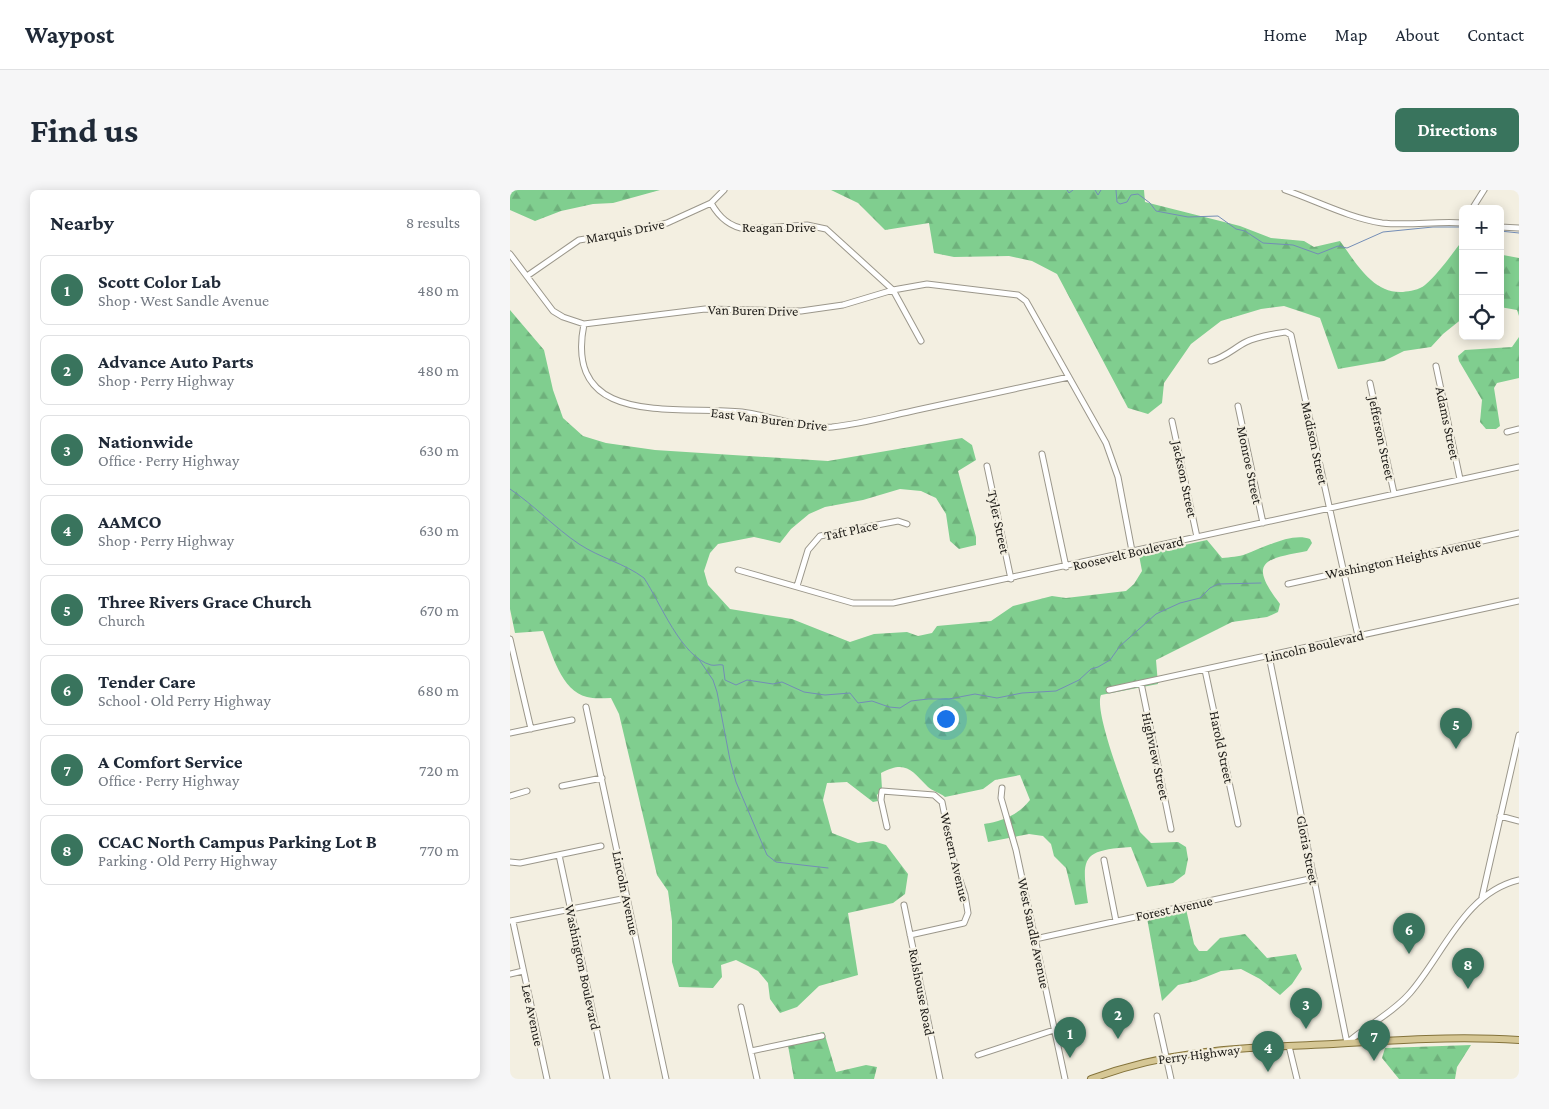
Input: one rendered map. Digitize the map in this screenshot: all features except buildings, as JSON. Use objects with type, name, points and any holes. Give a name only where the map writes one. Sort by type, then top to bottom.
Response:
[{"type":"main road","name":"Perry Highway","points":[[1091,1079],[1128,1066],[1166,1056],[1210,1050],[1446,1039],[1519,1040]]},
{"type":"street","name":"Marquis Drive","points":[[527,276],[579,240],[658,226],[711,203],[724,190]]},
{"type":"street","points":[[1285,190],[1357,218],[1372,221],[1398,224],[1459,223]]},
{"type":"street","points":[[1475,205],[1484,190]]},
{"type":"street","name":"Reagan Drive","points":[[711,203],[726,222],[741,228],[821,226],[893,290],[921,341]]},
{"type":"street","points":[[1504,226],[1519,228]]},
{"type":"street","points":[[510,254],[527,276]]},
{"type":"street","name":"Van Buren Drive","points":[[527,276],[553,311],[563,317],[584,324],[705,309],[769,312],[801,311],[843,305],[893,290],[927,284],[1018,295],[1026,301],[1069,377]]},
{"type":"street","name":"East Van Buren Drive","points":[[584,324],[580,350],[584,369],[594,386],[614,401],[641,407],[742,412],[808,426],[851,424],[1069,377]]},
{"type":"street","name":"Madison Street","points":[[1211,361],[1229,355],[1242,344],[1254,339],[1289,332],[1358,636]]},
{"type":"street","name":"Adams Street","points":[[1436,366],[1460,479]]},
{"type":"street","points":[[1069,377],[1109,449],[1118,477],[1132,552]]},
{"type":"street","name":"Jefferson Street","points":[[1370,384],[1394,494]]},
{"type":"street","name":"Monroe Street","points":[[1238,406],[1263,523]]},
{"type":"street","name":"Jackson Street","points":[[1172,421],[1198,538]]},
{"type":"street","points":[[1507,432],[1519,429]]},
{"type":"street","points":[[1042,454],[1066,567]]},
{"type":"street","name":"Tyler Street","points":[[987,466],[1011,579]]},
{"type":"street","name":"Roosevelt Boulevard","points":[[738,570],[853,603],[875,605],[1011,579],[1519,467]]},
{"type":"street","name":"Taft Place","points":[[797,586],[808,550],[820,536],[898,521],[907,524]]},
{"type":"street","name":"Washington Heights Avenue","points":[[1288,584],[1519,533]]},
{"type":"street","name":"Lincoln Boulevard","points":[[1108,690],[1519,601]]},
{"type":"street","points":[[511,639],[531,729]]},
{"type":"street","name":"Gloria Street","points":[[1269,656],[1347,1043]]},
{"type":"street","name":"Harold Street","points":[[1205,670],[1238,824]]},
{"type":"street","name":"Highview Street","points":[[1142,684],[1171,829]]},
{"type":"street","name":"Lincoln Avenue","points":[[586,707],[666,1079]]},
{"type":"street","points":[[510,733],[572,720]]},
{"type":"street","points":[[1484,895],[1519,735]]},
{"type":"street","points":[[562,786],[602,778]]},
{"type":"street","name":"West Sandle Avenue","points":[[1002,788],[1002,798],[1016,850],[1065,1079]]},
{"type":"street","name":"Western Avenue","points":[[887,827],[881,800],[882,791],[934,795],[942,802],[956,866],[965,895],[968,913],[964,923],[910,935]]},
{"type":"street","points":[[510,796],[527,792]]},
{"type":"street","points":[[1500,816],[1519,821]]},
{"type":"street","points":[[510,862],[520,863],[601,846]]},
{"type":"street","name":"Washington Boulevard","points":[[559,854],[607,1079]]},
{"type":"street","points":[[1104,860],[1116,921]]},
{"type":"street","name":"Forest Avenue","points":[[1035,939],[1314,878]]},
{"type":"street","points":[[1347,1043],[1389,1012],[1406,996],[1460,923],[1484,895],[1519,880]]},
{"type":"street","points":[[512,921],[627,898]]},
{"type":"street","name":"Rolshouse Road","points":[[904,905],[940,1079]]},
{"type":"street","name":"Lee Avenue","points":[[512,921],[546,1079]]},
{"type":"street","points":[[510,974],[523,972]]},
{"type":"street","points":[[741,1008],[757,1079]]},
{"type":"street","points":[[1157,1016],[1171,1079]]},
{"type":"street","points":[[978,1055],[1054,1030]]},
{"type":"street","points":[[751,1051],[822,1036]]},
{"type":"street","points":[[1289,1046],[1297,1079]]},
{"type":"green space","points":[[510,190],[660,190],[613,203],[593,204],[561,211],[535,221],[510,210]]},
{"type":"green space","points":[[831,190],[1144,190],[1145,202],[1240,226],[1271,238],[1304,241],[1314,247],[1340,241],[1366,276],[1374,283],[1392,291],[1403,292],[1425,285],[1459,245],[1459,321],[1431,347],[1404,351],[1384,361],[1338,369],[1320,318],[1284,306],[1261,309],[1221,321],[1191,344],[1164,383],[1162,403],[1148,414],[1128,408],[1057,274],[1032,261],[1009,256],[954,257],[934,253],[929,223],[885,230],[858,203]]},
{"type":"green space","points":[[1504,255],[1519,258],[1519,316],[1517,310],[1504,308]]},
{"type":"green space","points":[[510,310],[544,350],[553,390],[563,418],[583,436],[606,443],[655,450],[828,461],[962,438],[972,445],[976,460],[958,471],[976,537],[976,545],[959,549],[950,541],[946,514],[936,498],[921,491],[900,489],[863,500],[825,507],[809,514],[791,529],[780,543],[754,537],[718,544],[710,553],[704,571],[708,585],[730,609],[792,619],[850,642],[874,634],[907,632],[918,636],[932,633],[937,626],[991,621],[1013,606],[1052,596],[1066,598],[1126,591],[1134,584],[1142,571],[1139,555],[1207,540],[1222,558],[1243,555],[1286,539],[1303,537],[1310,539],[1312,543],[1307,551],[1280,557],[1265,564],[1263,570],[1264,579],[1280,604],[1278,612],[1267,617],[1232,622],[1156,660],[1158,684],[1101,695],[1100,705],[1108,740],[1140,832],[1151,843],[1178,842],[1186,847],[1188,859],[1185,874],[1173,883],[1147,887],[1131,847],[1103,851],[1094,854],[1088,859],[1085,875],[1088,903],[1075,905],[1066,868],[1054,856],[1051,844],[1043,836],[1029,834],[988,842],[984,824],[1010,816],[1020,810],[1030,800],[1020,775],[995,780],[983,789],[945,797],[930,788],[908,769],[897,767],[881,773],[882,789],[877,795],[878,801],[873,802],[847,782],[827,783],[823,800],[832,833],[858,843],[873,841],[886,845],[908,874],[905,894],[893,903],[848,913],[858,975],[819,986],[797,1007],[780,1013],[770,999],[768,983],[758,971],[736,960],[721,965],[722,977],[713,988],[679,987],[672,962],[672,921],[668,891],[657,875],[619,714],[611,698],[587,697],[570,687],[554,660],[543,631],[515,633],[510,609]]},
{"type":"green space","points":[[1519,337],[1519,378],[1497,383],[1494,388],[1500,426],[1496,429],[1486,429],[1480,422],[1482,400],[1459,361],[1458,356],[1465,350],[1512,347]]},
{"type":"green space","points":[[1186,909],[1194,944],[1199,951],[1207,951],[1220,938],[1245,934],[1267,958],[1296,954],[1302,969],[1292,984],[1280,995],[1260,979],[1241,969],[1221,971],[1196,981],[1178,985],[1162,1001],[1147,918]]},
{"type":"green space","points":[[824,1032],[836,1072],[866,1065],[877,1067],[874,1079],[794,1079],[787,1040]]},
{"type":"green space","points":[[1471,1045],[1457,1067],[1455,1079],[1399,1079],[1382,1058],[1385,1048]]},
{"type":"waterway","points":[[1067,190],[1069,193],[1073,190]]},
{"type":"waterway","points":[[1095,190],[1098,195],[1101,190]]},
{"type":"waterway","points":[[1116,190],[1117,202],[1120,204],[1127,202],[1131,195],[1138,194],[1150,203],[1156,211],[1188,217],[1218,216],[1236,229],[1245,231],[1263,243],[1293,245],[1318,254],[1338,246],[1347,248],[1383,232],[1433,227],[1459,227]]},
{"type":"waterway","points":[[1504,231],[1519,233]]},
{"type":"waterway","points":[[510,489],[579,544],[644,578],[672,628],[681,640],[700,660],[711,665],[723,665],[725,680],[736,685],[747,680],[773,684],[782,682],[804,692],[825,695],[850,693],[858,703],[872,701],[889,707],[900,708],[911,701],[949,699],[975,694],[997,698],[1022,693],[1056,691],[1079,680],[1091,669],[1110,660],[1120,646],[1156,614],[1180,603],[1200,598],[1210,588],[1218,584],[1261,583]]},
{"type":"waterway","points":[[698,658],[713,680],[736,782],[767,855],[776,862],[828,868]]},
{"type":"place","name":"Three Rivers Grace Church","points":[[1456,749]]},
{"type":"place","name":"Tender Care","points":[[1409,954]]},
{"type":"place","name":"CCAC North Campus Parking Lot B","points":[[1468,989]]},
{"type":"place","name":"Nationwide","points":[[1306,1029]]},
{"type":"place","name":"Advance Auto Parts","points":[[1118,1039]]},
{"type":"place","name":"Scott Color Lab","points":[[1070,1058]]},
{"type":"place","name":"A Comfort Service","points":[[1374,1061]]},
{"type":"place","name":"AAMCO","points":[[1268,1072]]}]
